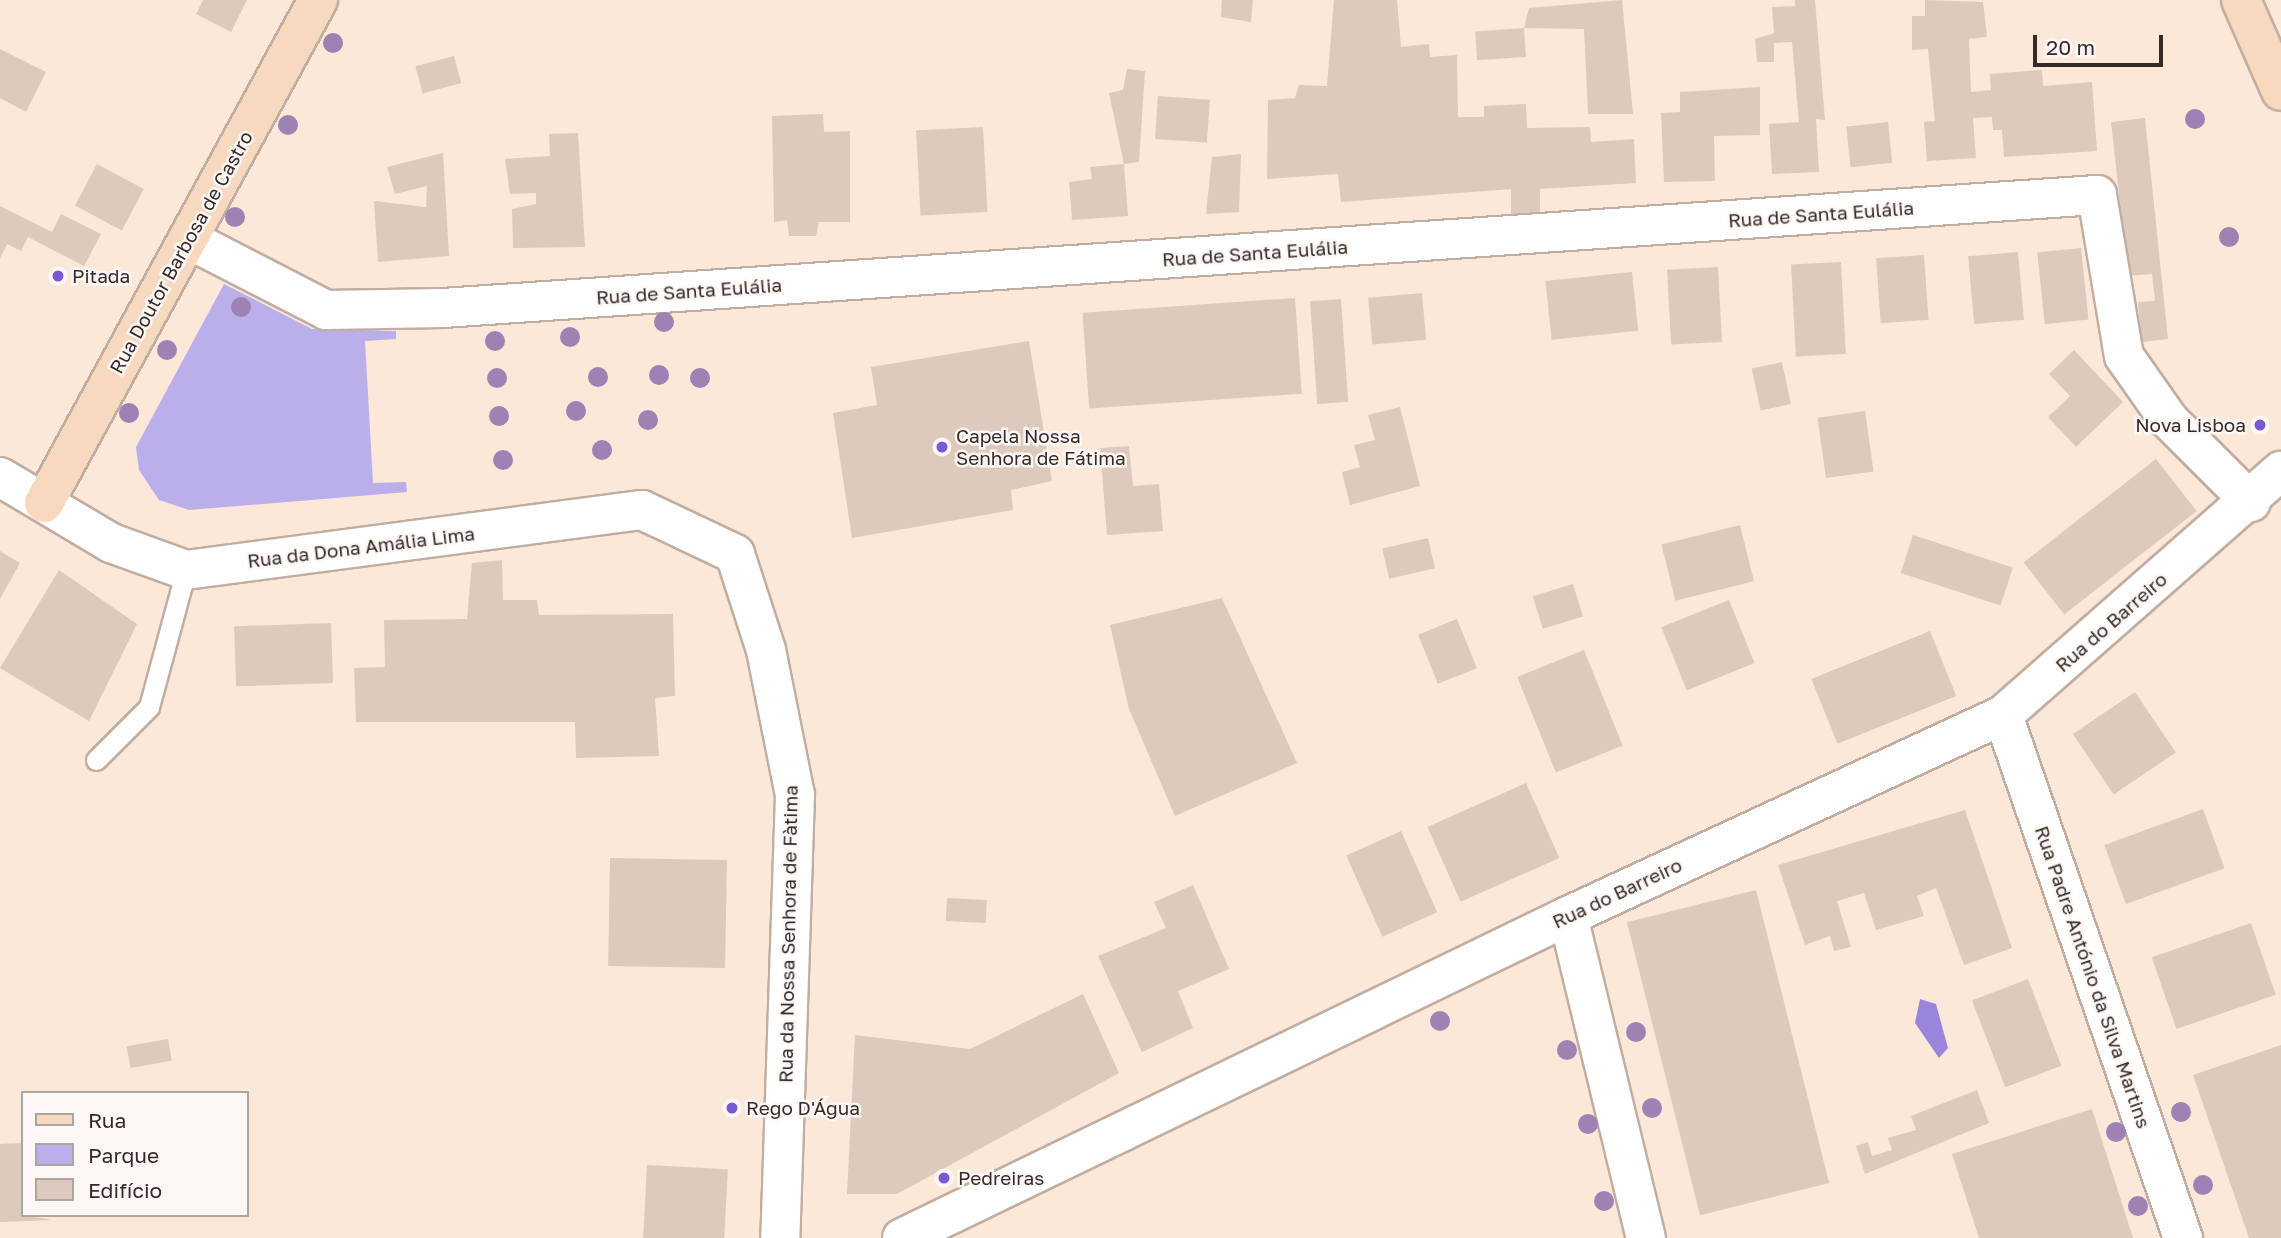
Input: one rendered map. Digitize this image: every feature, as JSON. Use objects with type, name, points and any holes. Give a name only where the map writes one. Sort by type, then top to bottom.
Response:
[{"type":"street","name":"Rua Doutor Barbosa de Castro","points":[[44,503],[318,0]]},
{"type":"street","points":[[2241,0],[2281,91]]},
{"type":"street","name":"Rua de Santa Eulália","points":[[188,239],[326,310],[443,308],[2097,195],[2124,356],[2169,420],[2251,502]]},
{"type":"street","name":"Rua do Barreiro","points":[[902,1238],[945,1228],[1568,916],[2003,715],[2251,502],[2281,471]]},
{"type":"street","name":"Rua da Dona Amália Lima","points":[[0,477],[111,543],[186,570],[642,510],[735,554]]},
{"type":"street","name":"Rua da Nossa Senhora de Fàtima","points":[[735,554],[766,650],[795,795],[780,1238]]},
{"type":"street","name":"Rua Padre António da Silva Martins","points":[[2003,715],[2183,1238]]},
{"type":"street","points":[[1568,916],[1646,1238]]},
{"type":"lane","points":[[96,761],[149,707],[186,570]]},
{"type":"green space","points":[[224,284],[312,329],[396,331],[396,339],[365,341],[373,483],[406,482],[407,492],[189,510],[159,500],[139,470],[136,447]]},
{"type":"shaded area","points":[[1920,999],[1936,1004],[1948,1048],[1939,1058],[1915,1023]]},
{"type":"building","points":[[203,0],[247,0],[231,32],[196,14]]},
{"type":"building","points":[[1222,0],[1253,0],[1251,22],[1221,17]]},
{"type":"building","points":[[1334,0],[1397,0],[1401,47],[1429,44],[1430,57],[1457,55],[1458,117],[1484,117],[1484,106],[1526,104],[1527,128],[1590,127],[1591,142],[1634,139],[1636,183],[1540,189],[1540,217],[1511,219],[1511,189],[1341,202],[1338,174],[1267,179],[1268,100],[1295,98],[1299,85],[1327,86]]},
{"type":"building","points":[[1622,0],[1633,114],[1588,114],[1584,29],[1524,28],[1529,8]]},
{"type":"building","points":[[1795,0],[1815,0],[1825,120],[1816,119],[1819,172],[1772,174],[1769,124],[1799,122],[1792,42],[1774,43],[1774,62],[1757,62],[1755,39],[1774,33],[1772,7],[1795,6]]},
{"type":"building","points":[[1925,0],[1983,2],[1987,37],[1969,39],[1971,92],[1991,90],[1990,74],[2042,70],[2043,86],[2092,82],[2097,151],[2004,157],[2002,130],[1993,130],[1992,117],[1973,118],[1976,158],[1927,161],[1924,122],[1935,121],[1928,49],[1912,50],[1912,16],[1925,16]]},
{"type":"building","points":[[1524,28],[1526,57],[1477,60],[1475,31]]},
{"type":"building","points":[[0,49],[46,72],[26,112],[0,98]]},
{"type":"building","points":[[454,56],[461,83],[423,93],[415,66]]},
{"type":"building","points":[[1127,69],[1145,71],[1139,162],[1124,164],[1109,93],[1123,90]]},
{"type":"building","points":[[1760,87],[1760,135],[1714,136],[1715,181],[1664,182],[1661,113],[1680,112],[1680,92]]},
{"type":"building","points":[[1158,96],[1210,100],[1207,143],[1155,139]]},
{"type":"building","points":[[823,114],[824,132],[850,131],[850,222],[819,222],[816,236],[789,236],[787,220],[774,222],[772,116]]},
{"type":"building","points":[[2145,118],[2168,339],[2142,342],[2138,302],[2155,301],[2152,274],[2128,276],[2111,122]]},
{"type":"building","points":[[1888,122],[1892,163],[1851,167],[1846,126]]},
{"type":"building","points":[[983,127],[987,212],[921,215],[916,131]]},
{"type":"building","points":[[578,133],[585,247],[513,248],[512,209],[536,204],[536,193],[510,194],[505,159],[550,156],[549,134]]},
{"type":"building","points":[[443,153],[449,256],[378,262],[374,201],[426,207],[427,186],[395,194],[387,167]]},
{"type":"building","points":[[1241,154],[1239,212],[1206,214],[1212,157]]},
{"type":"building","points":[[97,164],[144,189],[122,230],[75,205]]},
{"type":"building","points":[[1124,164],[1128,216],[1072,220],[1069,182],[1092,179],[1090,167]]},
{"type":"building","points":[[0,206],[52,232],[61,214],[101,234],[84,266],[28,237],[21,251],[7,244],[0,258]]},
{"type":"building","points":[[2081,248],[2089,320],[2045,324],[2037,253]]},
{"type":"building","points":[[2018,252],[2024,320],[1974,324],[1968,256]]},
{"type":"building","points":[[1924,255],[1929,320],[1881,323],[1876,258]]},
{"type":"building","points":[[1841,262],[1846,354],[1796,356],[1791,265]]},
{"type":"building","points":[[1718,267],[1722,342],[1671,345],[1667,270]]},
{"type":"building","points":[[1632,272],[1638,331],[1552,340],[1545,281]]},
{"type":"building","points":[[1422,293],[1426,340],[1372,345],[1368,298]]},
{"type":"building","points":[[1295,298],[1302,394],[1089,409],[1083,313]]},
{"type":"building","points":[[1341,299],[1348,402],[1317,404],[1310,301]]},
{"type":"building","name":"Capela Nossa Senhora de Fátima","points":[[1029,341],[1052,481],[1011,490],[1013,510],[852,538],[833,413],[877,405],[871,367]]},
{"type":"building","points":[[2074,350],[2123,402],[2076,447],[2048,417],[2070,396],[2049,374]]},
{"type":"building","points":[[1782,362],[1791,404],[1761,411],[1752,368]]},
{"type":"building","points":[[1400,407],[1420,486],[1350,505],[1342,472],[1360,467],[1354,445],[1375,440],[1368,415]]},
{"type":"building","points":[[1865,411],[1873,471],[1826,478],[1817,418]]},
{"type":"building","points":[[1129,446],[1133,486],[1159,484],[1163,531],[1107,535],[1100,448]]},
{"type":"building","points":[[2156,459],[2197,511],[2064,614],[2024,562]]},
{"type":"building","points":[[1740,525],[1754,581],[1675,601],[1661,545]]},
{"type":"building","points":[[1913,535],[2013,567],[2001,605],[1901,573]]},
{"type":"building","points":[[1428,538],[1435,568],[1389,579],[1382,549]]},
{"type":"building","points":[[0,551],[20,563],[0,599]]},
{"type":"building","points":[[502,560],[503,600],[537,600],[539,615],[673,614],[675,696],[655,698],[659,756],[576,758],[575,722],[356,722],[354,668],[385,667],[384,620],[467,619],[472,563]]},
{"type":"building","points":[[59,570],[137,624],[89,721],[0,668]]},
{"type":"building","points":[[1573,584],[1583,617],[1543,629],[1533,596]]},
{"type":"building","points":[[1222,598],[1297,763],[1175,816],[1129,709],[1110,625]]},
{"type":"building","points":[[1729,600],[1754,663],[1687,690],[1661,627]]},
{"type":"building","points":[[1457,619],[1477,668],[1438,684],[1418,635]]},
{"type":"building","points":[[331,623],[333,683],[236,686],[234,626]]},
{"type":"building","points":[[1930,631],[1956,696],[1838,744],[1811,679]]},
{"type":"building","points":[[1584,650],[1623,745],[1556,772],[1517,677]]},
{"type":"building","points":[[2135,692],[2176,753],[2114,794],[2073,734]]},
{"type":"building","points":[[1526,783],[1559,858],[1461,902],[1427,827]]},
{"type":"building","points":[[2203,809],[2225,868],[2126,904],[2104,845]]},
{"type":"building","points":[[1965,810],[2012,948],[1964,965],[1936,888],[1917,896],[1924,916],[1876,930],[1864,893],[1837,901],[1851,947],[1834,951],[1830,936],[1805,945],[1778,865]]},
{"type":"building","points":[[1401,831],[1437,912],[1382,937],[1346,855]]},
{"type":"building","points":[[610,858],[727,860],[725,968],[608,966]]},
{"type":"building","points":[[1193,885],[1229,969],[1178,991],[1193,1028],[1142,1052],[1098,956],[1166,928],[1154,902]]},
{"type":"building","points":[[1756,890],[1829,1183],[1700,1215],[1627,922]]},
{"type":"building","points":[[947,898],[987,900],[986,923],[946,921]]},
{"type":"building","points":[[2251,923],[2276,995],[2176,1029],[2152,957]]},
{"type":"building","points":[[2028,979],[2061,1066],[2005,1087],[1972,1001]]},
{"type":"building","points":[[1083,994],[1119,1073],[897,1194],[847,1194],[855,1035],[970,1049]]},
{"type":"building","points":[[168,1039],[172,1061],[130,1068],[127,1046]]},
{"type":"building","points":[[2281,1045],[2281,1238],[2249,1238],[2193,1075]]},
{"type":"building","points":[[1977,1090],[1989,1123],[1865,1174],[1856,1146],[1868,1142],[1872,1156],[1892,1150],[1888,1138],[1916,1130],[1911,1116]]},
{"type":"building","points":[[2092,1109],[2133,1238],[1979,1238],[1952,1154]]},
{"type":"building","points":[[21,1143],[21,1217],[53,1220],[0,1222],[0,1144]]},
{"type":"building","points":[[647,1165],[728,1169],[724,1238],[643,1238]]},
{"type":"place","name":"Pitada","points":[[58,276]]},
{"type":"place","name":"Nova Lisboa","points":[[2260,425]]},
{"type":"place","name":"Capela Nossa Senhora de Fátima","points":[[942,447]]},
{"type":"place","name":"Rego D'Água","points":[[732,1108]]},
{"type":"place","name":"Pedreiras","points":[[944,1178]]}]
